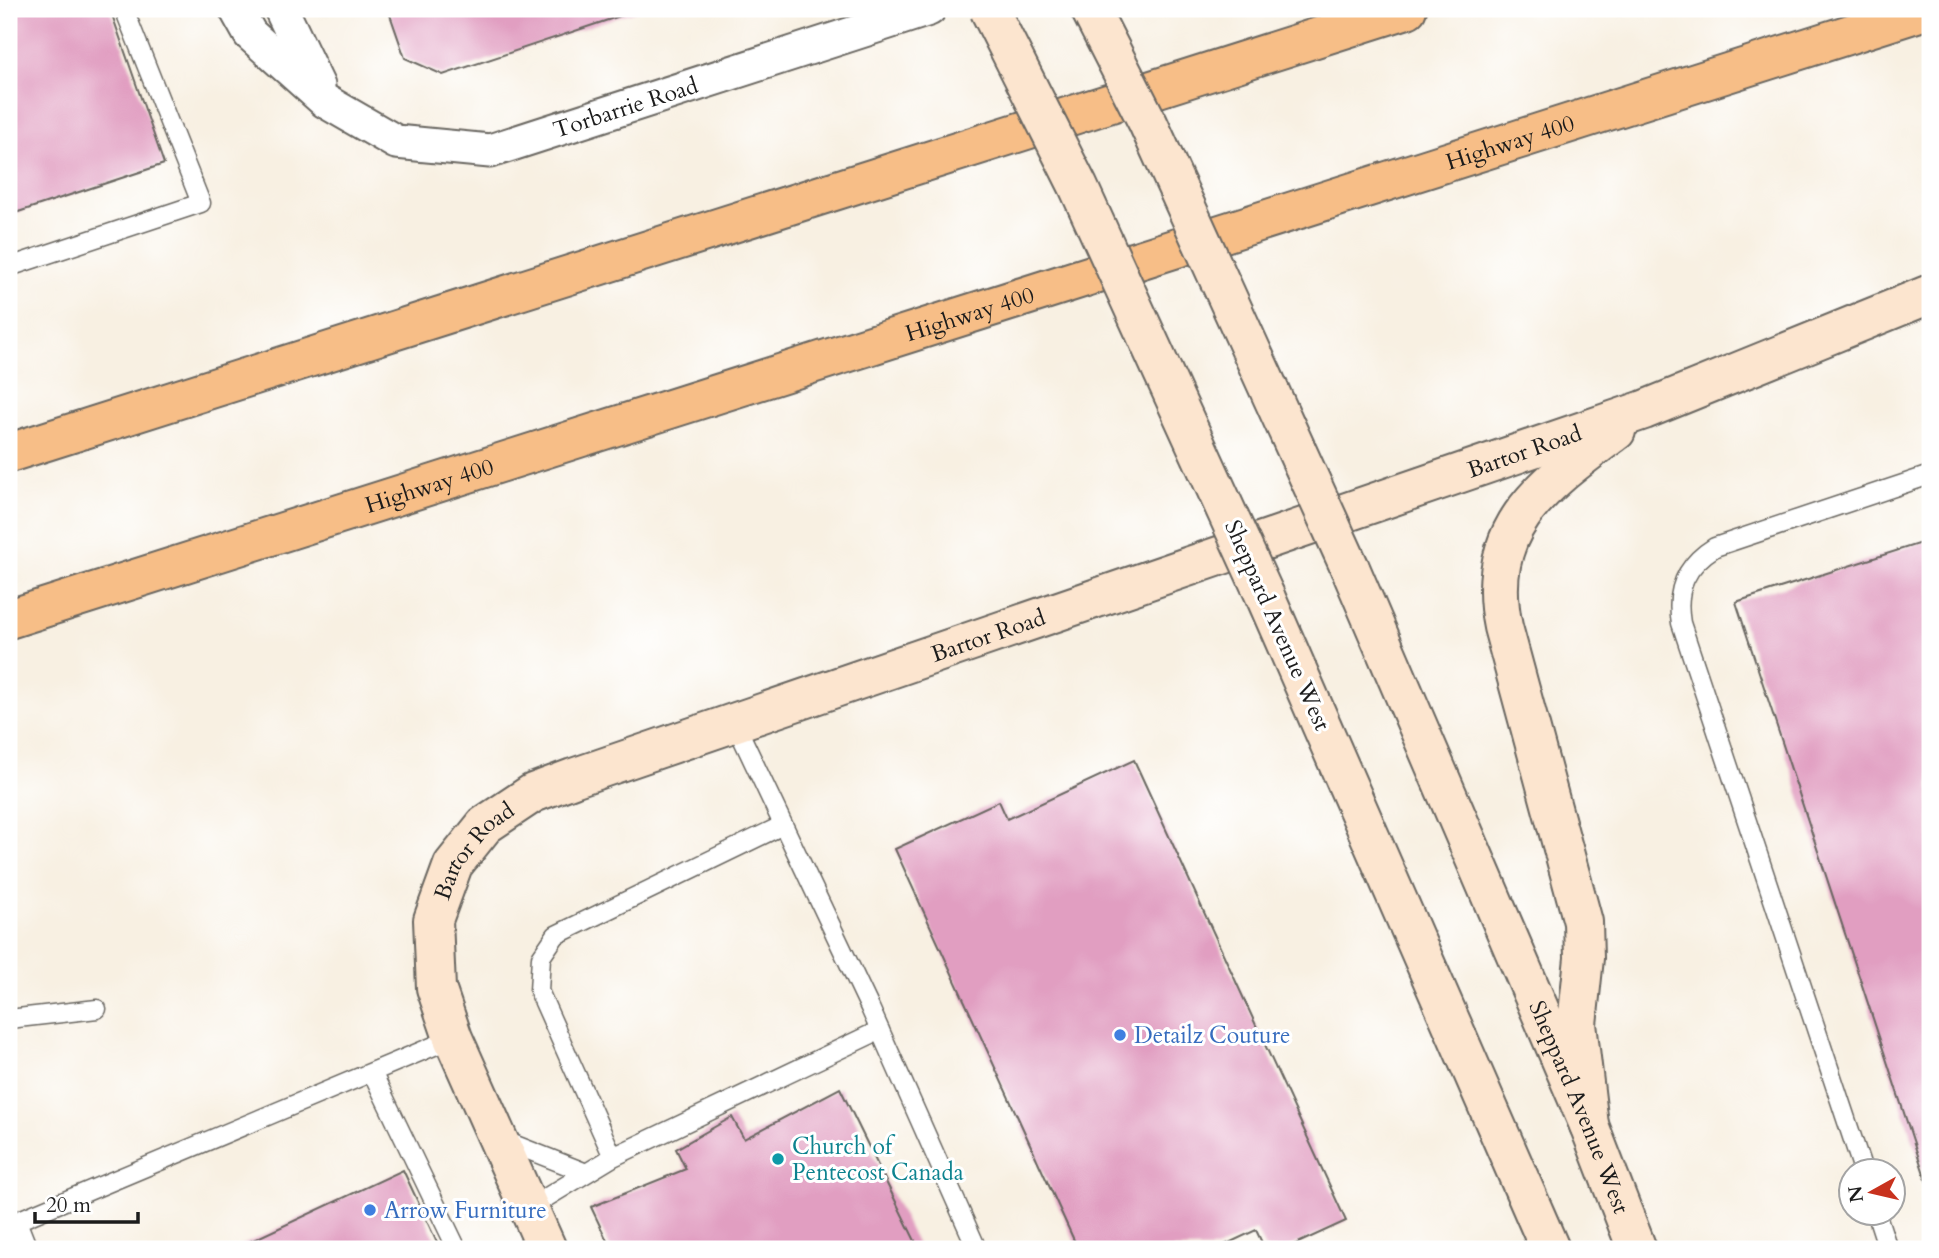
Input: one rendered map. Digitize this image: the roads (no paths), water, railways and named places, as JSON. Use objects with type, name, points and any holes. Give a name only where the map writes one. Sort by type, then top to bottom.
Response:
[{"type":"highway","points":[[9,453],[1408,9]]},
{"type":"highway","name":"Highway 400","points":[[9,619],[1930,9]]},
{"type":"main road","name":"Sheppard Avenue West","points":[[989,9],[1090,211],[1265,596],[1550,1249]]},
{"type":"main road","name":"Sheppard Avenue West","points":[[1090,9],[1148,123],[1350,568],[1588,1125],[1637,1249]]},
{"type":"main road","name":"Bartor Road","points":[[547,1249],[453,1038],[436,988],[433,920],[453,866],[485,825],[533,793],[1644,410],[1930,294]]},
{"type":"main road","points":[[1588,1125],[1577,1024],[1584,958],[1583,922],[1503,627],[1497,591],[1509,536],[1553,478],[1644,410]]},
{"type":"street","name":"Torbarrie Road","points":[[236,9],[250,34],[325,101],[396,142],[490,150],[929,9]]},
{"type":"street","points":[[281,9],[325,101]]},
{"type":"lane","points":[[9,267],[201,203],[124,9]]},
{"type":"lane","points":[[1858,1156],[1681,623],[1679,596],[1687,572],[1694,562],[1715,547],[1930,475]]},
{"type":"lane","points":[[735,723],[880,1030],[977,1249]]},
{"type":"lane","points":[[613,1157],[539,991],[541,957],[556,934],[783,825]]},
{"type":"lane","points":[[9,1019],[97,1009]]},
{"type":"lane","points":[[528,1208],[613,1157],[880,1030]]},
{"type":"lane","points":[[28,1249],[16,1222],[453,1038]]},
{"type":"lane","points":[[372,1072],[457,1249]]},
{"type":"lane","points":[[497,1138],[584,1172]]},
{"type":"lane","points":[[1880,1226],[1888,1249]]},
{"type":"place","name":"Detailz Couture","points":[[1120,1035]]},
{"type":"place","name":"Church of Pentecost Canada","points":[[778,1159]]},
{"type":"place","name":"Arrow Furniture","points":[[370,1210]]}]
